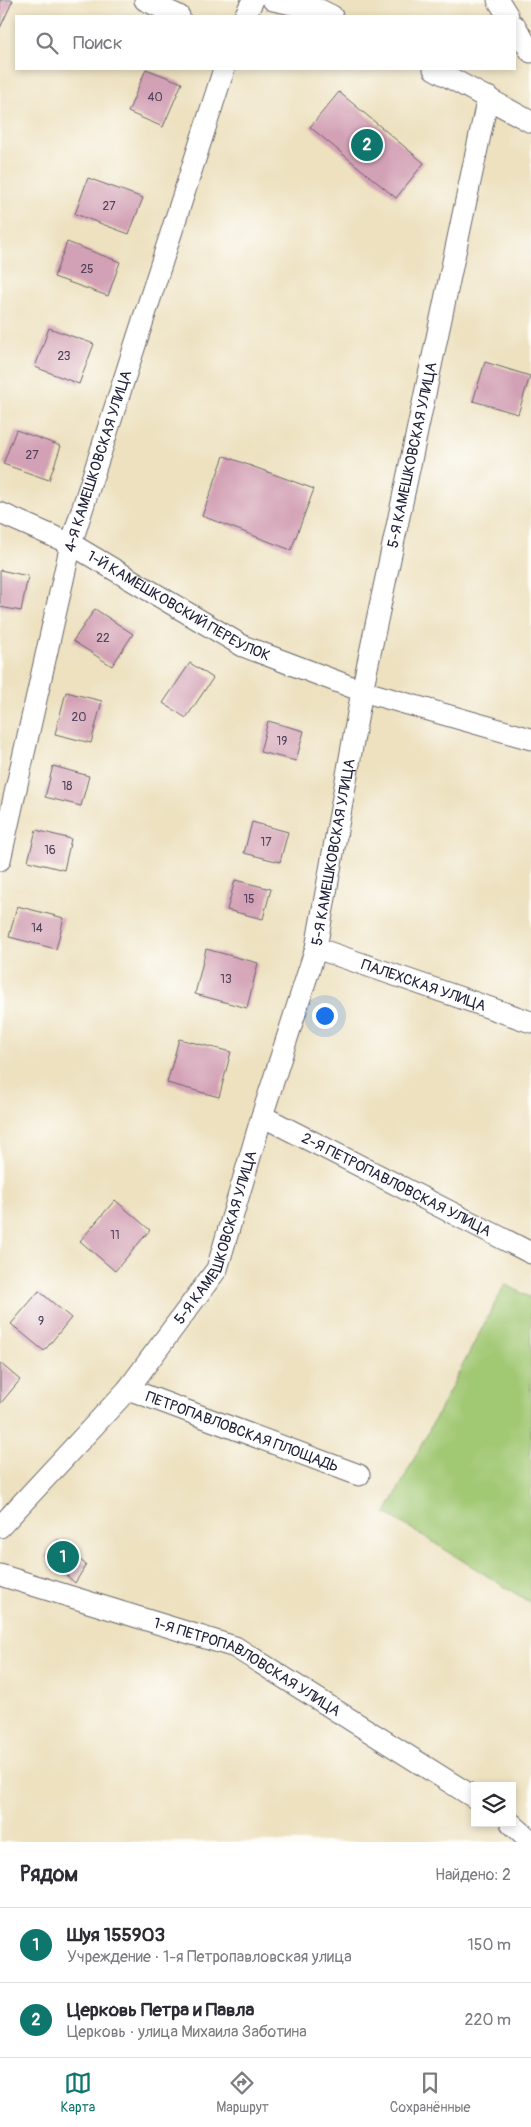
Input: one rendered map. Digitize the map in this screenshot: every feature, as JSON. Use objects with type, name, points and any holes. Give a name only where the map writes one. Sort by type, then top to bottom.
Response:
[{"type":"street","points":[[145,0],[177,15]]},
{"type":"street","points":[[246,15],[253,0]]},
{"type":"street","points":[[273,0],[320,10],[330,15]]},
{"type":"street","points":[[498,0],[507,15]]},
{"type":"street","points":[[516,28],[531,52]]},
{"type":"street","name":"4-Я КАМЕШКОВСКАЯ УЛИЦА","points":[[0,860],[71,544],[224,70]]},
{"type":"street","points":[[436,70],[531,122]]},
{"type":"street","name":"5-Я КАМЕШКОВСКАЯ УЛИЦА","points":[[0,1527],[128,1389],[217,1269],[262,1116],[316,948],[362,691],[488,97]]},
{"type":"street","name":"1-Й КАМЕШКОВСКИЙ ПЕРЕУЛОК","points":[[0,513],[71,544],[243,646],[362,691],[531,739]]},
{"type":"street","name":"ПАЛЕХСКАЯ УЛИЦА","points":[[316,948],[531,1022]]},
{"type":"street","name":"2-Я ПЕТРОПАВЛОВСКАЯ УЛИЦА","points":[[262,1116],[531,1253]]},
{"type":"street","name":"ПЕТРОПАВЛОВСКАЯ ПЛОЩАДЬ","points":[[128,1389],[358,1475]]},
{"type":"street","name":"1-Я ПЕТРОПАВЛОВСКАЯ УЛИЦА","points":[[0,1575],[234,1647],[471,1795]]},
{"type":"street","points":[[515,1827],[531,1841]]},
{"type":"green space","points":[[505,1284],[531,1298],[531,1603],[386,1513]]},
{"type":"building","points":[[0,0],[13,0],[0,28]]},
{"type":"building","points":[[146,70],[182,83],[163,127],[128,112]]},
{"type":"building","points":[[339,92],[424,163],[396,198],[310,127]]},
{"type":"building","points":[[88,178],[143,198],[129,234],[75,214]]},
{"type":"building","points":[[67,242],[120,262],[108,296],[54,277]]},
{"type":"building","points":[[49,328],[94,344],[79,384],[35,367]]},
{"type":"building","points":[[485,362],[530,376],[518,414],[473,401]]},
{"type":"building","points":[[16,430],[61,446],[49,480],[3,464]]},
{"type":"building","points":[[224,456],[314,489],[291,550],[202,516]]},
{"type":"building","points":[[0,570],[28,576],[21,611],[0,607]]},
{"type":"building","points":[[95,609],[133,634],[112,666],[73,641]]},
{"type":"building","points":[[190,663],[213,678],[186,718],[163,703]]},
{"type":"building","points":[[66,692],[102,701],[91,743],[55,734]]},
{"type":"building","points":[[268,721],[304,731],[296,761],[260,752]]},
{"type":"building","points":[[53,766],[89,776],[81,806],[45,797]]},
{"type":"building","points":[[252,822],[288,832],[280,862],[244,853]]},
{"type":"building","points":[[36,830],[71,839],[64,870],[28,861]]},
{"type":"building","points":[[235,880],[271,889],[263,919],[227,910]]},
{"type":"building","points":[[17,906],[64,918],[56,949],[9,937]]},
{"type":"building","points":[[206,949],[258,963],[247,1008],[195,994]]},
{"type":"building","points":[[179,1039],[231,1052],[219,1097],[167,1083]]},
{"type":"building","points":[[115,1200],[150,1230],[115,1271],[80,1241]]},
{"type":"building","points":[[39,1291],[71,1318],[44,1351],[11,1324]]},
{"type":"building","points":[[0,1363],[20,1380],[0,1404]]},
{"type":"building","points":[[58,1540],[86,1565],[75,1583],[45,1556]]},
{"type":"place","name":"Церковь Петра и Павла","points":[[367,145]]},
{"type":"place","name":"Шуя 155903","points":[[63,1557]]}]
